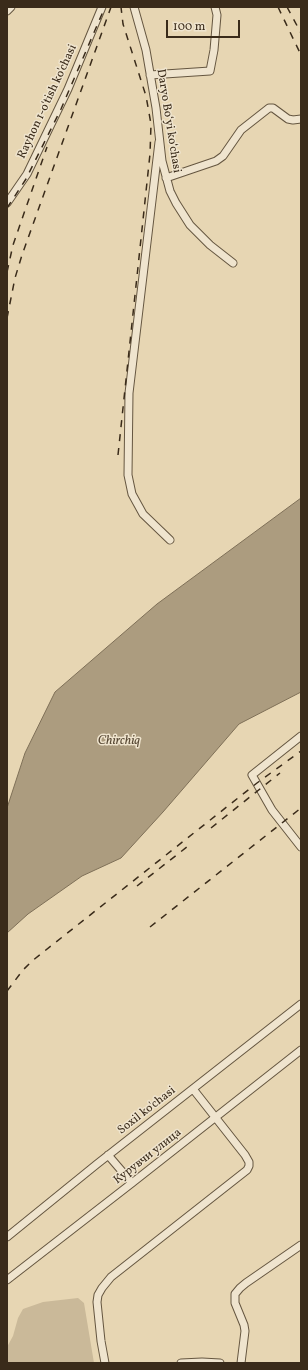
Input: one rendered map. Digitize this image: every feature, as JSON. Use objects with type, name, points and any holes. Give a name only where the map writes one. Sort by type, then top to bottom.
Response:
[{"type":"street","points":[[7,11],[11,7]]},
{"type":"street","name":"Rayhon 1-o'tish ko'chasi","points":[[7,203],[27,174],[68,89],[102,7]]},
{"type":"street","name":"Daryo Boʻyi koʻchasi","points":[[134,7],[146,50],[156,108],[159,142],[166,178],[176,203],[190,225],[210,245],[233,263]]},
{"type":"street","points":[[150,75],[210,71],[214,50],[217,15],[215,7]]},
{"type":"street","points":[[166,178],[216,161],[223,156],[241,130],[269,108],[273,108],[288,119],[301,119]]},
{"type":"street","points":[[159,142],[129,393],[128,475],[132,494],[143,514],[170,540]]},
{"type":"street","points":[[301,736],[252,775],[272,810],[301,847]]},
{"type":"street","name":"Soxil ko'chasi","points":[[7,1237],[108,1155],[301,1004]]},
{"type":"street","name":"Курувчи улица","points":[[7,1280],[132,1184],[301,1050]]},
{"type":"street","points":[[105,1363],[97,1302],[98,1295],[102,1288],[111,1277],[247,1170],[249,1166],[249,1162],[245,1155],[193,1090]]},
{"type":"street","points":[[108,1155],[132,1184]]},
{"type":"street","points":[[241,1363],[245,1331],[244,1325],[234,1303],[235,1294],[246,1283],[301,1245]]},
{"type":"street","points":[[181,1363],[220,1363]]},
{"type":"shaded area","points":[[78,1298],[84,1303],[94,1363],[7,1363],[7,1347],[13,1336],[18,1318],[23,1309],[43,1302]]},
{"type":"water","name":"Chirchiq","points":[[301,498],[301,692],[239,724],[121,858],[82,876],[28,914],[7,933],[7,808],[25,753],[55,692],[157,604]]},
{"type":"railway","points":[[7,208],[26,179],[61,109],[105,7]]},
{"type":"railway","points":[[7,318],[15,278],[22,255],[111,7]]},
{"type":"railway","points":[[118,455],[150,154],[151,124],[146,96],[123,24],[121,7]]},
{"type":"railway","points":[[278,7],[301,55]]},
{"type":"railway","points":[[287,7],[301,33]]},
{"type":"railway","points":[[7,272],[13,245],[47,147]]},
{"type":"railway","points":[[7,991],[32,961],[257,783],[301,751]]},
{"type":"railway","points":[[211,828],[280,773]]},
{"type":"railway","points":[[150,927],[301,808]]},
{"type":"railway","points":[[137,886],[192,843]]}]
